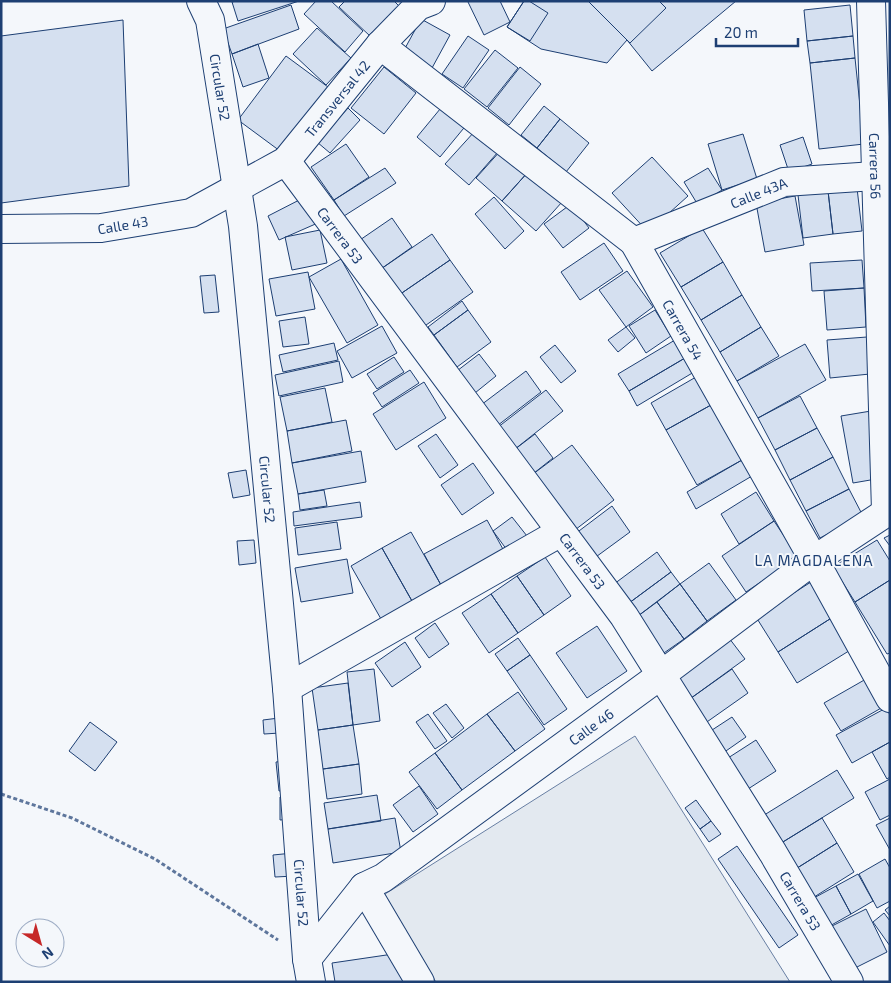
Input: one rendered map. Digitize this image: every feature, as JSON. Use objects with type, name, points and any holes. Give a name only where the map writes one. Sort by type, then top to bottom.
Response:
[{"type":"street","name":"Circular 52","points":[[201,1],[210,20],[244,236],[286,688],[309,971]]},
{"type":"street","name":"Transversal 42","points":[[237,188],[286,161],[380,45],[418,6],[431,1]]},
{"type":"street","name":"Carrera 56","points":[[871,1],[883,175],[888,510]]},
{"type":"street","name":"Carrera 54","points":[[380,45],[634,242],[890,698]]},
{"type":"street","name":"Carrera 53","points":[[286,161],[624,616],[773,853],[849,982]]},
{"type":"street","name":"Calle 43A","points":[[634,242],[784,182],[883,175]]},
{"type":"street","name":"Calle 43","points":[[1,229],[101,228],[191,213],[237,188]]},
{"type":"street","name":"Calle 46","points":[[309,971],[364,887],[383,878],[661,675],[814,560],[888,510]]},
{"type":"street","points":[[286,688],[562,532]]},
{"type":"street","points":[[364,887],[420,982]]},
{"type":"path","points":[[1,794],[72,818],[156,859],[309,971]]},
{"type":"shaded area","points":[[635,736],[790,982],[436,982],[382,896]]},
{"type":"building","points":[[299,1],[238,21],[232,2]]},
{"type":"building","points":[[316,1],[331,1],[363,31],[345,52],[304,14]]},
{"type":"building","points":[[345,1],[394,1],[399,6],[370,36],[339,7]]},
{"type":"building","points":[[469,1],[500,1],[510,22],[484,35]]},
{"type":"building","points":[[524,1],[529,1],[548,13],[530,41],[507,27]]},
{"type":"building","points":[[524,1],[736,1],[652,71],[627,40],[607,63],[541,49],[507,27]]},
{"type":"building","points":[[588,1],[659,1],[666,8],[630,43]]},
{"type":"building","points":[[291,5],[299,29],[232,54],[223,29]]},
{"type":"building","points":[[850,5],[853,36],[807,41],[804,10]]},
{"type":"building","points":[[421,19],[450,35],[432,68],[403,52]]},
{"type":"building","points":[[123,20],[129,186],[1,203],[1,36]]},
{"type":"building","points":[[317,28],[351,58],[326,85],[293,54]]},
{"type":"building","points":[[468,36],[489,50],[463,88],[442,74]]},
{"type":"building","points":[[853,36],[855,58],[810,63],[807,41]]},
{"type":"building","points":[[258,44],[269,78],[243,87],[232,54]]},
{"type":"building","points":[[495,50],[518,68],[487,107],[464,89]]},
{"type":"building","points":[[286,56],[328,87],[280,151],[238,120]]},
{"type":"building","points":[[855,58],[864,144],[819,149],[810,63]]},
{"type":"building","points":[[384,67],[416,93],[384,134],[351,108]]},
{"type":"building","points":[[520,67],[541,84],[509,125],[488,108]]},
{"type":"building","points":[[445,103],[468,123],[440,157],[417,137]]},
{"type":"building","points":[[544,106],[560,119],[537,148],[521,135]]},
{"type":"building","points":[[348,108],[360,120],[330,153],[317,142]]},
{"type":"building","points":[[560,119],[589,143],[566,172],[537,148]]},
{"type":"building","points":[[475,131],[498,152],[469,185],[445,164]]},
{"type":"building","points":[[743,134],[757,179],[722,190],[708,144]]},
{"type":"building","points":[[803,137],[812,164],[789,172],[780,145]]},
{"type":"building","points":[[346,144],[369,177],[334,200],[311,167]]},
{"type":"building","points":[[502,149],[528,172],[502,201],[476,178]]},
{"type":"building","points":[[652,157],[688,196],[648,232],[612,193]]},
{"type":"building","points":[[385,168],[396,183],[344,216],[334,200]]},
{"type":"building","points":[[708,168],[722,190],[698,205],[684,182]]},
{"type":"building","points":[[528,172],[562,202],[536,231],[502,201]]},
{"type":"building","points":[[857,188],[862,231],[833,234],[828,191]]},
{"type":"building","points":[[828,191],[833,234],[803,238],[798,195]]},
{"type":"building","points":[[307,196],[320,222],[279,240],[268,216]]},
{"type":"building","points":[[795,196],[804,245],[765,252],[756,203]]},
{"type":"building","points":[[494,197],[524,231],[505,249],[475,214]]},
{"type":"building","points":[[571,204],[589,228],[563,248],[544,224]]},
{"type":"building","points":[[392,218],[412,247],[378,271],[357,242]]},
{"type":"building","points":[[702,228],[723,262],[681,287],[660,253]]},
{"type":"building","points":[[320,230],[327,263],[292,270],[285,237]]},
{"type":"building","points":[[432,234],[450,260],[396,297],[378,271]]},
{"type":"building","points":[[604,243],[623,271],[580,300],[561,272]]},
{"type":"building","points":[[341,259],[378,325],[347,343],[309,277]]},
{"type":"building","points":[[450,260],[473,292],[419,330],[396,297]]},
{"type":"building","points":[[862,260],[864,288],[812,291],[810,263]]},
{"type":"building","points":[[723,262],[742,295],[701,320],[681,287]]},
{"type":"building","points":[[627,271],[653,307],[626,327],[599,290]]},
{"type":"building","points":[[308,272],[315,309],[276,316],[269,279]]},
{"type":"building","points":[[215,275],[219,312],[204,313],[200,276]]},
{"type":"building","points":[[864,288],[866,327],[827,330],[824,291]]},
{"type":"building","points":[[742,295],[761,327],[720,352],[701,320]]},
{"type":"building","points":[[462,301],[468,310],[434,335],[428,327]]},
{"type":"building","points":[[468,310],[491,342],[457,367],[434,335]]},
{"type":"building","points":[[655,310],[671,336],[646,353],[629,326]]},
{"type":"building","points":[[305,317],[309,344],[283,347],[279,321]]},
{"type":"building","points":[[382,326],[397,353],[352,378],[337,351]]},
{"type":"building","points":[[626,327],[635,338],[618,352],[608,340]]},
{"type":"building","points":[[761,327],[779,356],[737,381],[720,352]]},
{"type":"building","points":[[867,337],[870,374],[830,378],[827,340]]},
{"type":"building","points":[[675,340],[685,358],[629,391],[618,374]]},
{"type":"building","points":[[334,343],[338,360],[283,372],[279,355]]},
{"type":"building","points":[[805,344],[826,380],[758,418],[737,381]]},
{"type":"building","points":[[555,345],[576,371],[561,383],[540,357]]},
{"type":"building","points":[[479,354],[496,376],[470,397],[453,374]]},
{"type":"building","points":[[394,357],[404,372],[377,389],[367,374]]},
{"type":"building","points":[[685,358],[694,372],[637,406],[629,391]]},
{"type":"building","points":[[339,361],[343,382],[279,396],[275,375]]},
{"type":"building","points":[[410,370],[419,383],[382,407],[373,393]]},
{"type":"building","points":[[526,371],[541,392],[493,429],[477,408]]},
{"type":"building","points":[[696,377],[711,405],[666,430],[651,403]]},
{"type":"building","points":[[424,382],[446,418],[396,450],[373,414]]},
{"type":"building","points":[[325,388],[332,422],[287,431],[280,397]]},
{"type":"building","points":[[546,390],[563,411],[510,453],[493,431]]},
{"type":"building","points":[[800,396],[817,428],[775,450],[758,418]]},
{"type":"building","points":[[711,405],[742,460],[697,485],[666,430]]},
{"type":"building","points":[[871,411],[882,478],[853,483],[841,416]]},
{"type":"building","points":[[346,420],[352,451],[292,463],[287,431]]},
{"type":"building","points":[[817,428],[833,457],[790,480],[775,450]]},
{"type":"building","points":[[436,434],[458,465],[440,478],[418,446]]},
{"type":"building","points":[[535,434],[553,458],[529,477],[510,453]]},
{"type":"building","points":[[572,445],[614,500],[571,533],[529,477]]},
{"type":"building","points":[[361,451],[366,482],[298,494],[292,463]]},
{"type":"building","points":[[833,457],[849,489],[806,511],[790,480]]},
{"type":"building","points":[[742,460],[752,476],[696,509],[687,492]]},
{"type":"building","points":[[473,463],[494,493],[462,515],[441,485]]},
{"type":"building","points":[[246,470],[250,495],[233,498],[228,473]]},
{"type":"building","points":[[849,489],[863,516],[820,538],[806,511]]},
{"type":"building","points":[[324,490],[327,506],[300,510],[298,494]]},
{"type":"building","points":[[756,492],[774,521],[739,544],[721,514]]},
{"type":"building","points":[[360,502],[362,517],[294,526],[293,512]]},
{"type":"building","points":[[612,506],[630,532],[589,562],[571,537]]},
{"type":"building","points":[[512,517],[527,536],[507,550],[493,531]]},
{"type":"building","points":[[487,520],[504,551],[441,585],[424,554]]},
{"type":"building","points":[[774,521],[798,557],[746,592],[722,556]]},
{"type":"building","points":[[337,522],[341,549],[298,555],[295,528]]},
{"type":"building","points":[[411,532],[441,585],[412,601],[382,548]]},
{"type":"building","points":[[890,535],[890,546],[884,538]]},
{"type":"building","points":[[254,540],[256,563],[239,565],[237,541]]},
{"type":"building","points":[[877,540],[890,561],[890,580],[855,602],[833,567]]},
{"type":"building","points":[[382,548],[412,601],[381,619],[351,566]]},
{"type":"building","points":[[657,552],[671,572],[625,606],[610,587]]},
{"type":"building","points":[[545,557],[571,596],[544,615],[517,576]]},
{"type":"building","points":[[347,559],[353,593],[301,602],[295,568]]},
{"type":"building","points":[[709,563],[736,600],[707,621],[680,584]]},
{"type":"building","points":[[671,572],[680,584],[634,619],[625,606]]},
{"type":"building","points":[[517,576],[544,615],[518,633],[491,594]]},
{"type":"building","points":[[890,580],[890,653],[887,654],[855,602]]},
{"type":"building","points":[[811,582],[833,617],[778,652],[756,617]]},
{"type":"building","points":[[680,584],[707,621],[684,639],[657,602]]},
{"type":"building","points":[[491,594],[518,633],[489,653],[462,613]]},
{"type":"building","points":[[657,602],[684,639],[661,655],[634,619]]},
{"type":"building","points":[[833,617],[852,649],[797,683],[778,652]]},
{"type":"building","points":[[435,623],[449,644],[429,658],[415,638]]},
{"type":"building","points":[[597,626],[627,671],[587,698],[556,653]]},
{"type":"building","points":[[518,638],[530,655],[507,671],[495,654]]},
{"type":"building","points":[[729,638],[745,659],[687,701],[671,678]]},
{"type":"building","points":[[405,642],[421,667],[392,687],[375,663]]},
{"type":"building","points":[[530,655],[567,709],[544,725],[507,671]]},
{"type":"building","points":[[374,669],[380,721],[353,725],[347,672]]},
{"type":"building","points":[[732,669],[748,693],[704,724],[687,701]]},
{"type":"building","points":[[866,679],[883,707],[841,731],[824,703]]},
{"type":"building","points":[[348,683],[353,725],[318,730],[312,688]]},
{"type":"building","points":[[518,692],[545,729],[515,751],[487,714]]},
{"type":"building","points":[[446,704],[464,728],[452,738],[433,713]]},
{"type":"building","points":[[886,708],[890,715],[890,742],[852,763],[836,735]]},
{"type":"building","points":[[428,714],[447,741],[435,749],[416,722]]},
{"type":"building","points":[[487,714],[515,751],[462,790],[435,753]]},
{"type":"building","points":[[732,717],[746,737],[723,753],[709,732]]},
{"type":"building","points":[[279,718],[280,733],[264,734],[263,720]]},
{"type":"building","points":[[90,722],[117,742],[95,771],[69,751]]},
{"type":"building","points":[[353,725],[359,764],[323,769],[318,730]]},
{"type":"building","points":[[756,740],[776,771],[748,789],[728,758]]},
{"type":"building","points":[[890,742],[890,777],[887,779],[872,752]]},
{"type":"building","points":[[435,753],[462,790],[437,809],[409,772]]},
{"type":"building","points":[[285,761],[288,790],[279,791],[276,762]]},
{"type":"building","points":[[359,764],[362,794],[327,799],[323,769]]},
{"type":"building","points":[[837,770],[854,798],[778,845],[761,817]]},
{"type":"building","points":[[890,779],[890,815],[880,820],[865,792]]},
{"type":"building","points":[[419,786],[438,814],[413,832],[393,805]]},
{"type":"building","points":[[377,795],[381,821],[328,829],[324,803]]},
{"type":"building","points":[[290,796],[291,819],[280,820],[280,797]]},
{"type":"building","points":[[696,800],[711,821],[700,829],[685,808]]},
{"type":"building","points":[[395,818],[401,852],[333,863],[328,829]]},
{"type":"building","points":[[822,818],[837,843],[794,870],[778,845]]},
{"type":"building","points":[[890,818],[890,850],[876,825]]},
{"type":"building","points":[[711,821],[721,834],[709,842],[700,829]]},
{"type":"building","points":[[837,843],[854,872],[811,899],[794,870]]},
{"type":"building","points":[[737,846],[798,935],[779,948],[718,859]]},
{"type":"building","points":[[293,853],[295,876],[275,877],[273,855]]},
{"type":"building","points":[[885,859],[890,868],[890,901],[877,908],[859,874]]},
{"type":"building","points":[[858,874],[873,901],[851,914],[836,886]]},
{"type":"building","points":[[836,886],[851,914],[828,927],[812,899]]},
{"type":"building","points":[[890,906],[890,916],[885,910]]},
{"type":"building","points":[[866,909],[887,952],[853,969],[832,926]]},
{"type":"building","points":[[884,913],[890,921],[890,946],[873,922]]},
{"type":"building","points":[[400,953],[404,982],[335,982],[332,963]]},
{"type":"district","name":"LA MAGDALENA","points":[[814,560]]}]
